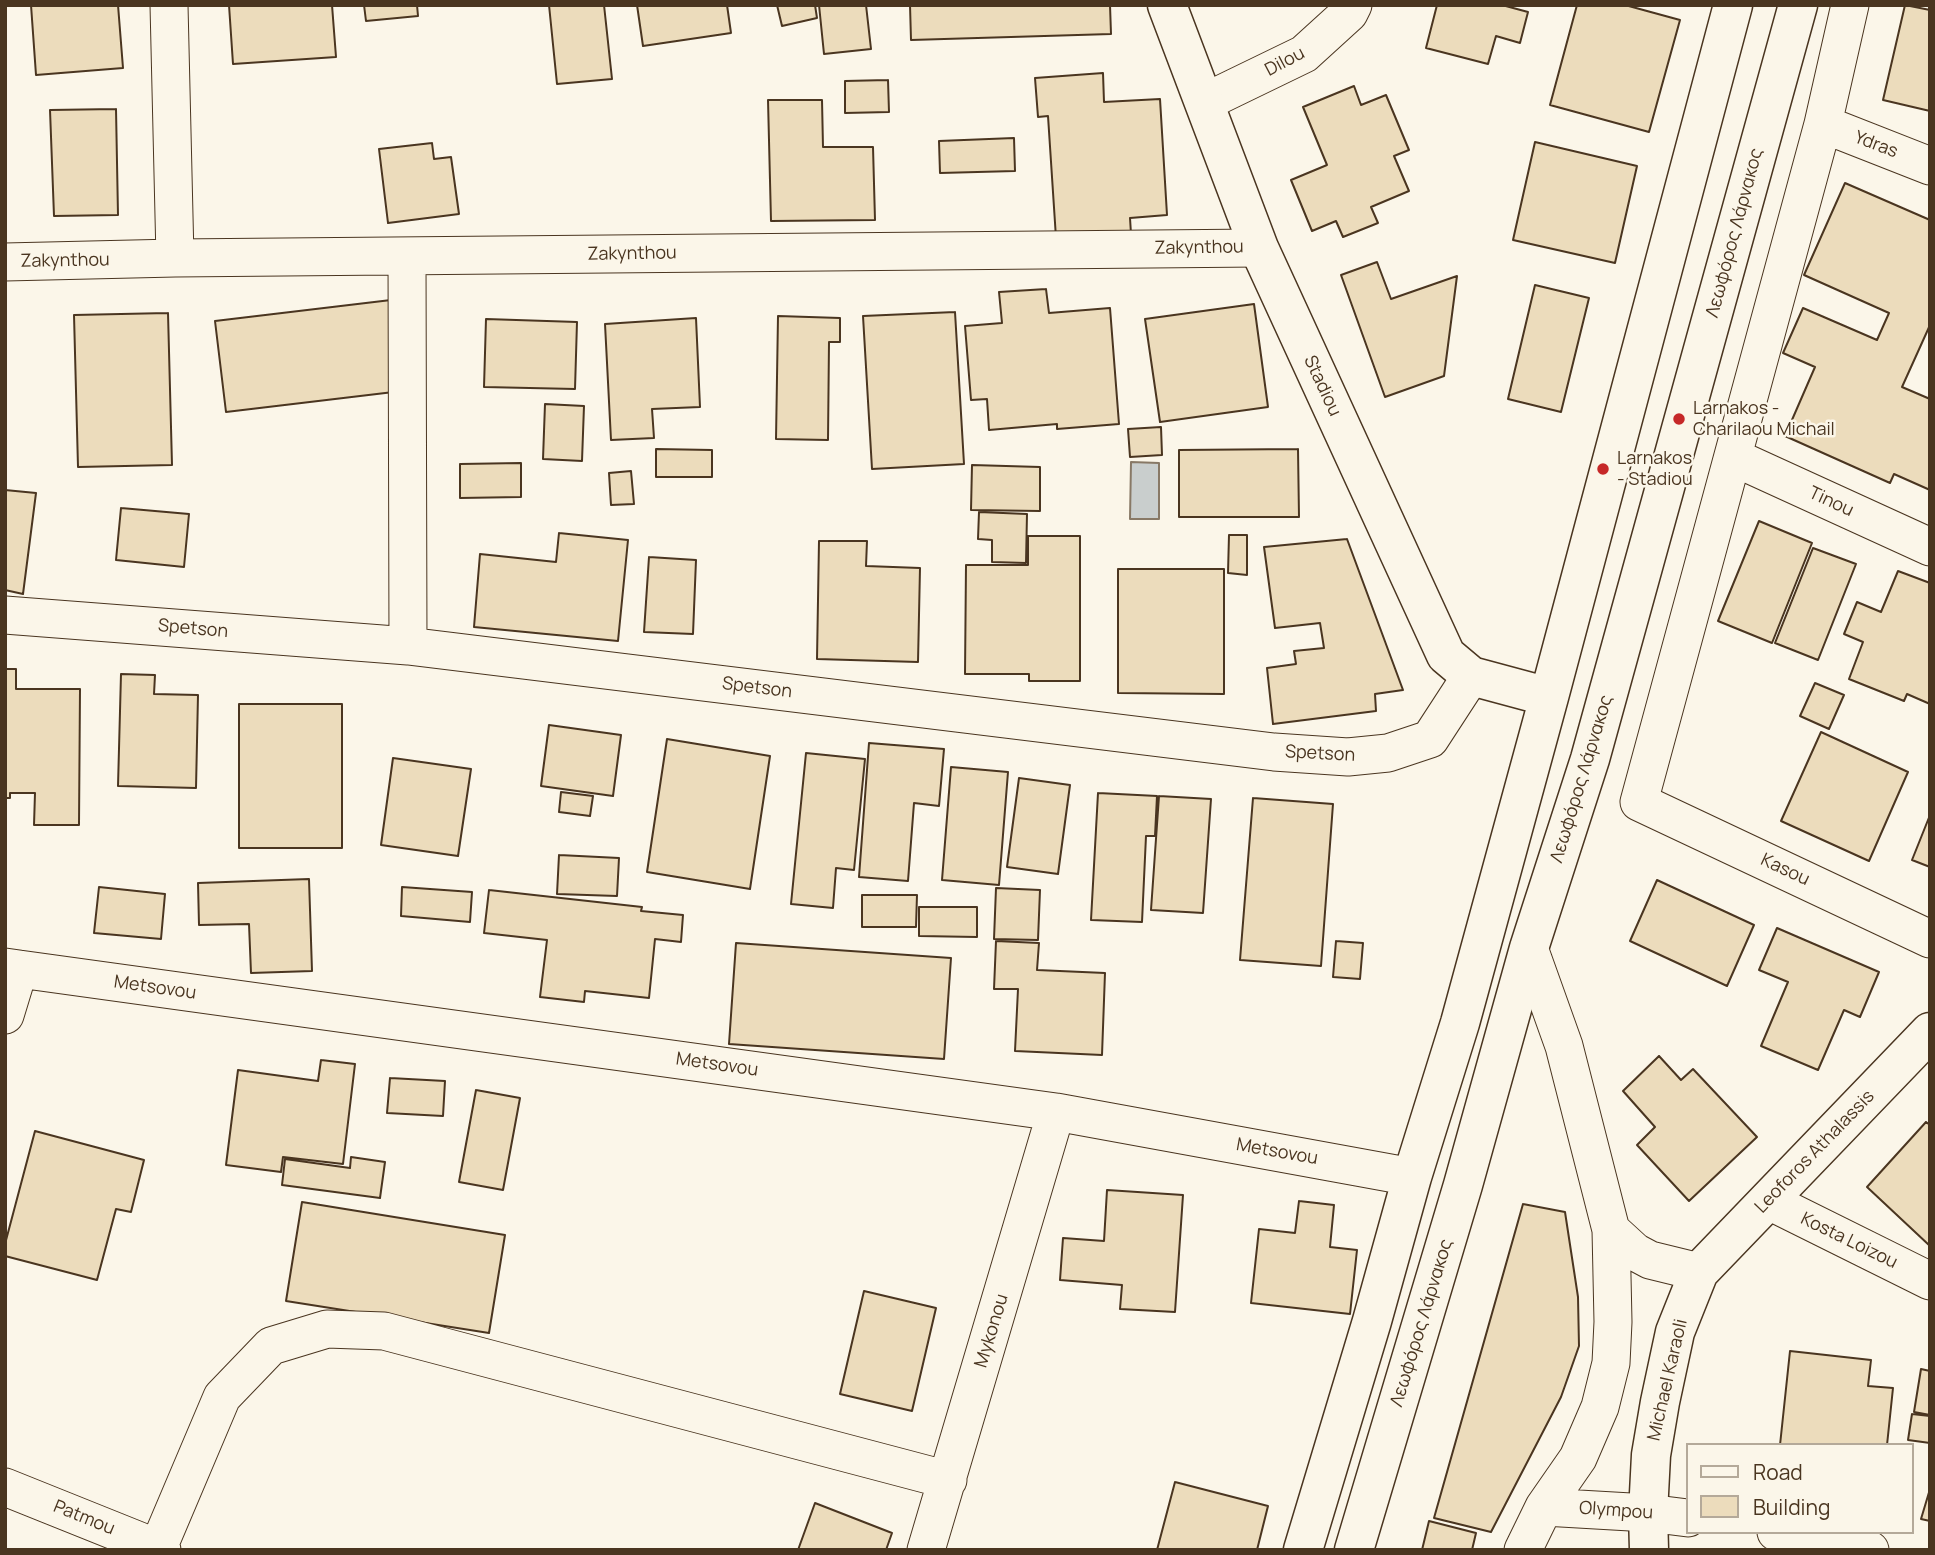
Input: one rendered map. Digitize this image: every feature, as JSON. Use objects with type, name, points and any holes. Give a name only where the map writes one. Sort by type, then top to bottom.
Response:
[{"type":"main road","name":"Stadiou","points":[[1167,5],[1259,248],[1446,655],[1471,676],[1549,697]]},
{"type":"main road","points":[[1303,1550],[1460,1023],[1733,5]]},
{"type":"main road","name":"Λεωφόρος Λάρνακος","points":[[1354,1550],[1463,1185],[1529,948],[1590,759],[1798,5]]},
{"type":"main road","name":"Leoforos Athalassis","points":[[1699,1272],[1930,1032]]},
{"type":"main road","name":"Michael Karaoli","points":[[1649,1550],[1651,1455],[1660,1402],[1675,1332],[1699,1272]]},
{"type":"street","points":[[169,5],[175,258]]},
{"type":"street","name":"Dilou","points":[[1205,102],[1304,54],[1349,13],[1353,5]]},
{"type":"street","points":[[1733,457],[1823,124],[1850,5]]},
{"type":"street","name":"Ydras","points":[[1823,124],[1930,166]]},
{"type":"street","name":"Zakynthou","points":[[5,262],[175,258],[1259,248]]},
{"type":"street","points":[[407,257],[408,646]]},
{"type":"street","name":"Tinou","points":[[1733,457],[1930,547]]},
{"type":"street","name":"Kasou","points":[[1733,457],[1639,802],[1930,939]]},
{"type":"street","name":"Spetson","points":[[5,615],[408,646],[1260,750],[1348,757],[1388,753],[1430,739],[1471,676]]},
{"type":"street","points":[[1523,1550],[1544,1507],[1578,1458],[1600,1407],[1611,1363],[1613,1322],[1611,1230],[1564,1046],[1529,948]]},
{"type":"street","points":[[5,1015],[12,968]]},
{"type":"street","name":"Metsovou","points":[[12,968],[1056,1112],[1412,1177]]},
{"type":"street","name":"Mykonou","points":[[926,1550],[1056,1112]]},
{"type":"street","name":"Kosta Loizou","points":[[1769,1201],[1930,1281]]},
{"type":"street","points":[[1611,1230],[1635,1252],[1650,1260],[1699,1272]]},
{"type":"street","points":[[160,1549],[222,1397],[271,1346],[327,1329],[384,1331],[947,1480]]},
{"type":"street","name":"Patmou","points":[[5,1486],[160,1549]]},
{"type":"street","name":"Olympou","points":[[1544,1507],[1686,1518]]},
{"type":"street","points":[[1786,1534],[1870,1550]]},
{"type":"shaded area","points":[[1131,462],[1159,463],[1159,519],[1130,519]]},
{"type":"building","points":[[31,5],[118,5],[123,68],[36,75]]},
{"type":"building","points":[[229,5],[332,5],[336,57],[233,64]]},
{"type":"building","points":[[364,5],[417,5],[418,16],[366,21]]},
{"type":"building","points":[[549,5],[604,5],[612,79],[557,84]]},
{"type":"building","points":[[637,5],[727,5],[731,33],[643,46]]},
{"type":"building","points":[[777,5],[815,5],[817,18],[782,26]]},
{"type":"building","points":[[819,5],[866,5],[871,49],[824,54]]},
{"type":"building","points":[[910,5],[1110,5],[1111,34],[911,40]]},
{"type":"building","points":[[1437,5],[1502,5],[1528,12],[1520,43],[1496,36],[1488,64],[1426,48]]},
{"type":"building","points":[[1577,5],[1625,5],[1680,20],[1649,132],[1550,105]]},
{"type":"building","points":[[1905,5],[1930,10],[1930,111],[1883,100]]},
{"type":"building","points":[[1103,73],[1104,102],[1160,99],[1167,215],[1130,218],[1131,234],[1056,238],[1048,116],[1038,117],[1035,78]]},
{"type":"building","points":[[888,80],[889,112],[845,113],[845,81]]},
{"type":"building","points":[[1354,86],[1361,105],[1386,95],[1409,150],[1394,156],[1409,191],[1371,207],[1378,223],[1343,237],[1336,221],[1312,231],[1291,180],[1327,165],[1303,107]]},
{"type":"building","points":[[768,100],[822,100],[823,147],[873,147],[875,220],[771,221]]},
{"type":"building","points":[[116,109],[118,215],[54,216],[50,110]]},
{"type":"building","points":[[1014,138],[1015,171],[940,173],[939,141]]},
{"type":"building","points":[[1535,142],[1637,166],[1615,263],[1513,240]]},
{"type":"building","points":[[432,143],[434,159],[451,157],[459,214],[388,223],[379,149]]},
{"type":"building","points":[[1845,183],[1930,220],[1930,325],[1902,387],[1930,399],[1930,490],[1894,474],[1890,483],[1785,436],[1815,367],[1783,353],[1803,308],[1877,340],[1889,313],[1804,275]]},
{"type":"building","points":[[1377,262],[1391,299],[1457,276],[1444,376],[1385,397],[1341,275]]},
{"type":"building","points":[[1535,285],[1589,298],[1561,412],[1508,399]]},
{"type":"building","points":[[1046,289],[1049,313],[1110,308],[1119,424],[1057,429],[1057,424],[989,430],[987,399],[971,400],[965,326],[1002,323],[999,292]]},
{"type":"building","points":[[391,300],[402,391],[226,412],[215,321]]},
{"type":"building","points":[[1254,304],[1268,407],[1160,422],[1145,319]]},
{"type":"building","points":[[955,312],[964,464],[872,469],[863,316]]},
{"type":"building","points":[[168,313],[172,465],[78,467],[74,315]]},
{"type":"building","points":[[778,316],[840,318],[840,342],[829,342],[828,440],[776,439]]},
{"type":"building","points":[[696,318],[700,407],[652,409],[654,438],[611,440],[605,324]]},
{"type":"building","points":[[486,319],[577,322],[575,389],[484,387]]},
{"type":"building","points":[[545,404],[584,406],[582,461],[543,459]]},
{"type":"building","points":[[1161,427],[1162,455],[1130,457],[1128,429]]},
{"type":"building","points":[[656,449],[712,450],[712,477],[656,477]]},
{"type":"building","points":[[1298,449],[1299,517],[1179,517],[1179,450]]},
{"type":"building","points":[[521,463],[521,497],[460,498],[460,464]]},
{"type":"building","points":[[972,465],[1040,467],[1040,511],[971,510]]},
{"type":"building","points":[[631,471],[634,504],[611,505],[609,473]]},
{"type":"building","points":[[5,490],[36,493],[23,594],[5,590]]},
{"type":"building","points":[[121,508],[189,514],[184,567],[116,560]]},
{"type":"building","points":[[979,512],[1027,514],[1026,563],[992,562],[992,540],[978,539]]},
{"type":"building","points":[[1759,521],[1812,543],[1772,643],[1718,621]]},
{"type":"building","points":[[559,533],[628,540],[618,641],[474,627],[480,554],[556,562]]},
{"type":"building","points":[[1229,535],[1247,535],[1247,575],[1228,573]]},
{"type":"building","points":[[1028,536],[1080,536],[1080,681],[1029,681],[1029,674],[965,674],[966,565],[1028,565]]},
{"type":"building","points":[[1347,539],[1403,690],[1375,694],[1376,711],[1273,724],[1267,668],[1296,664],[1294,651],[1324,648],[1320,623],[1275,628],[1264,547]]},
{"type":"building","points":[[819,541],[867,541],[866,566],[920,568],[918,662],[817,659]]},
{"type":"building","points":[[1813,548],[1856,564],[1818,660],[1775,643]]},
{"type":"building","points":[[649,557],[696,560],[693,634],[644,632]]},
{"type":"building","points":[[1118,569],[1224,569],[1224,694],[1118,693]]},
{"type":"building","points":[[1898,571],[1930,583],[1930,704],[1907,694],[1904,701],[1849,679],[1863,642],[1844,634],[1857,602],[1881,612]]},
{"type":"building","points":[[5,669],[16,669],[16,689],[80,689],[79,825],[34,825],[35,793],[10,793],[10,798],[5,798]]},
{"type":"building","points":[[121,674],[155,675],[154,694],[198,695],[196,788],[118,786]]},
{"type":"building","points":[[1815,683],[1844,695],[1829,729],[1800,716]]},
{"type":"building","points":[[239,704],[342,704],[342,848],[239,848]]},
{"type":"building","points":[[549,725],[621,735],[613,796],[541,786]]},
{"type":"building","points":[[1821,732],[1908,772],[1869,861],[1781,821]]},
{"type":"building","points":[[667,739],[770,756],[750,889],[647,872]]},
{"type":"building","points":[[869,743],[944,749],[939,806],[914,803],[908,881],[859,877]]},
{"type":"building","points":[[806,753],[865,759],[854,870],[836,868],[833,908],[791,904]]},
{"type":"building","points":[[393,758],[471,769],[458,856],[381,845]]},
{"type":"building","points":[[951,767],[1008,772],[999,885],[942,880]]},
{"type":"building","points":[[1019,778],[1070,785],[1058,874],[1007,867]]},
{"type":"building","points":[[561,792],[593,796],[590,816],[559,812]]},
{"type":"building","points":[[1098,793],[1157,796],[1155,836],[1146,836],[1142,922],[1091,920]]},
{"type":"building","points":[[1159,796],[1211,799],[1203,913],[1151,910]]},
{"type":"building","points":[[1253,798],[1333,804],[1321,966],[1240,960]]},
{"type":"building","points":[[1930,815],[1930,867],[1912,860]]},
{"type":"building","points":[[559,855],[619,858],[617,896],[557,894]]},
{"type":"building","points":[[309,879],[312,971],[251,973],[249,924],[199,925],[198,883]]},
{"type":"building","points":[[1657,880],[1754,925],[1727,986],[1630,941]]},
{"type":"building","points":[[99,887],[165,894],[161,939],[94,933]]},
{"type":"building","points":[[402,887],[472,892],[470,922],[401,916]]},
{"type":"building","points":[[996,888],[1040,890],[1038,940],[994,939]]},
{"type":"building","points":[[489,890],[642,907],[641,911],[683,915],[681,942],[655,939],[649,998],[585,991],[584,1002],[540,997],[547,940],[484,933]]},
{"type":"building","points":[[862,895],[917,895],[916,927],[862,927]]},
{"type":"building","points":[[919,907],[977,907],[977,937],[919,936]]},
{"type":"building","points":[[1777,928],[1879,972],[1860,1017],[1844,1010],[1818,1070],[1761,1046],[1788,982],[1759,970]]},
{"type":"building","points":[[996,941],[1039,943],[1037,970],[1105,973],[1102,1055],[1015,1051],[1018,989],[994,989]]},
{"type":"building","points":[[1336,941],[1363,943],[1360,979],[1333,977]]},
{"type":"building","points":[[736,943],[951,958],[944,1059],[729,1044]]},
{"type":"building","points":[[1659,1056],[1681,1080],[1693,1069],[1757,1137],[1689,1201],[1637,1145],[1655,1127],[1623,1091]]},
{"type":"building","points":[[321,1060],[355,1064],[343,1164],[283,1157],[281,1172],[226,1165],[238,1070],[318,1081]]},
{"type":"building","points":[[390,1078],[445,1081],[443,1116],[387,1113]]},
{"type":"building","points":[[476,1090],[520,1098],[503,1190],[459,1182]]},
{"type":"building","points":[[1926,1122],[1930,1125],[1930,1246],[1867,1187]]},
{"type":"building","points":[[35,1131],[144,1160],[131,1212],[116,1209],[97,1280],[5,1256],[5,1244]]},
{"type":"building","points":[[351,1157],[385,1162],[380,1198],[282,1185],[285,1159],[350,1168]]},
{"type":"building","points":[[1107,1190],[1183,1195],[1175,1312],[1120,1309],[1122,1285],[1060,1280],[1063,1238],[1104,1241]]},
{"type":"building","points":[[1299,1201],[1334,1205],[1330,1247],[1357,1250],[1350,1314],[1251,1303],[1259,1229],[1295,1233]]},
{"type":"building","points":[[302,1202],[505,1235],[489,1333],[286,1301]]},
{"type":"building","points":[[1523,1204],[1565,1212],[1578,1297],[1579,1346],[1561,1397],[1491,1532],[1434,1518]]},
{"type":"building","points":[[864,1291],[936,1308],[912,1411],[840,1394]]},
{"type":"building","points":[[1790,1351],[1871,1360],[1868,1386],[1893,1388],[1887,1443],[1780,1443]]},
{"type":"building","points":[[1921,1369],[1930,1371],[1930,1415],[1914,1412]]},
{"type":"building","points":[[1912,1414],[1930,1416],[1930,1443],[1908,1440]]},
{"type":"building","points":[[1175,1482],[1268,1506],[1257,1550],[1157,1550]]},
{"type":"building","points":[[1930,1489],[1930,1521],[1921,1519]]},
{"type":"building","points":[[815,1503],[892,1533],[886,1550],[798,1550]]},
{"type":"building","points":[[1429,1521],[1476,1533],[1472,1550],[1422,1550]]},
{"type":"place","name":"Larnakos - Charilaou Michail","points":[[1679,419]]},
{"type":"place","name":"Larnakos - Stadiou","points":[[1603,469]]}]
